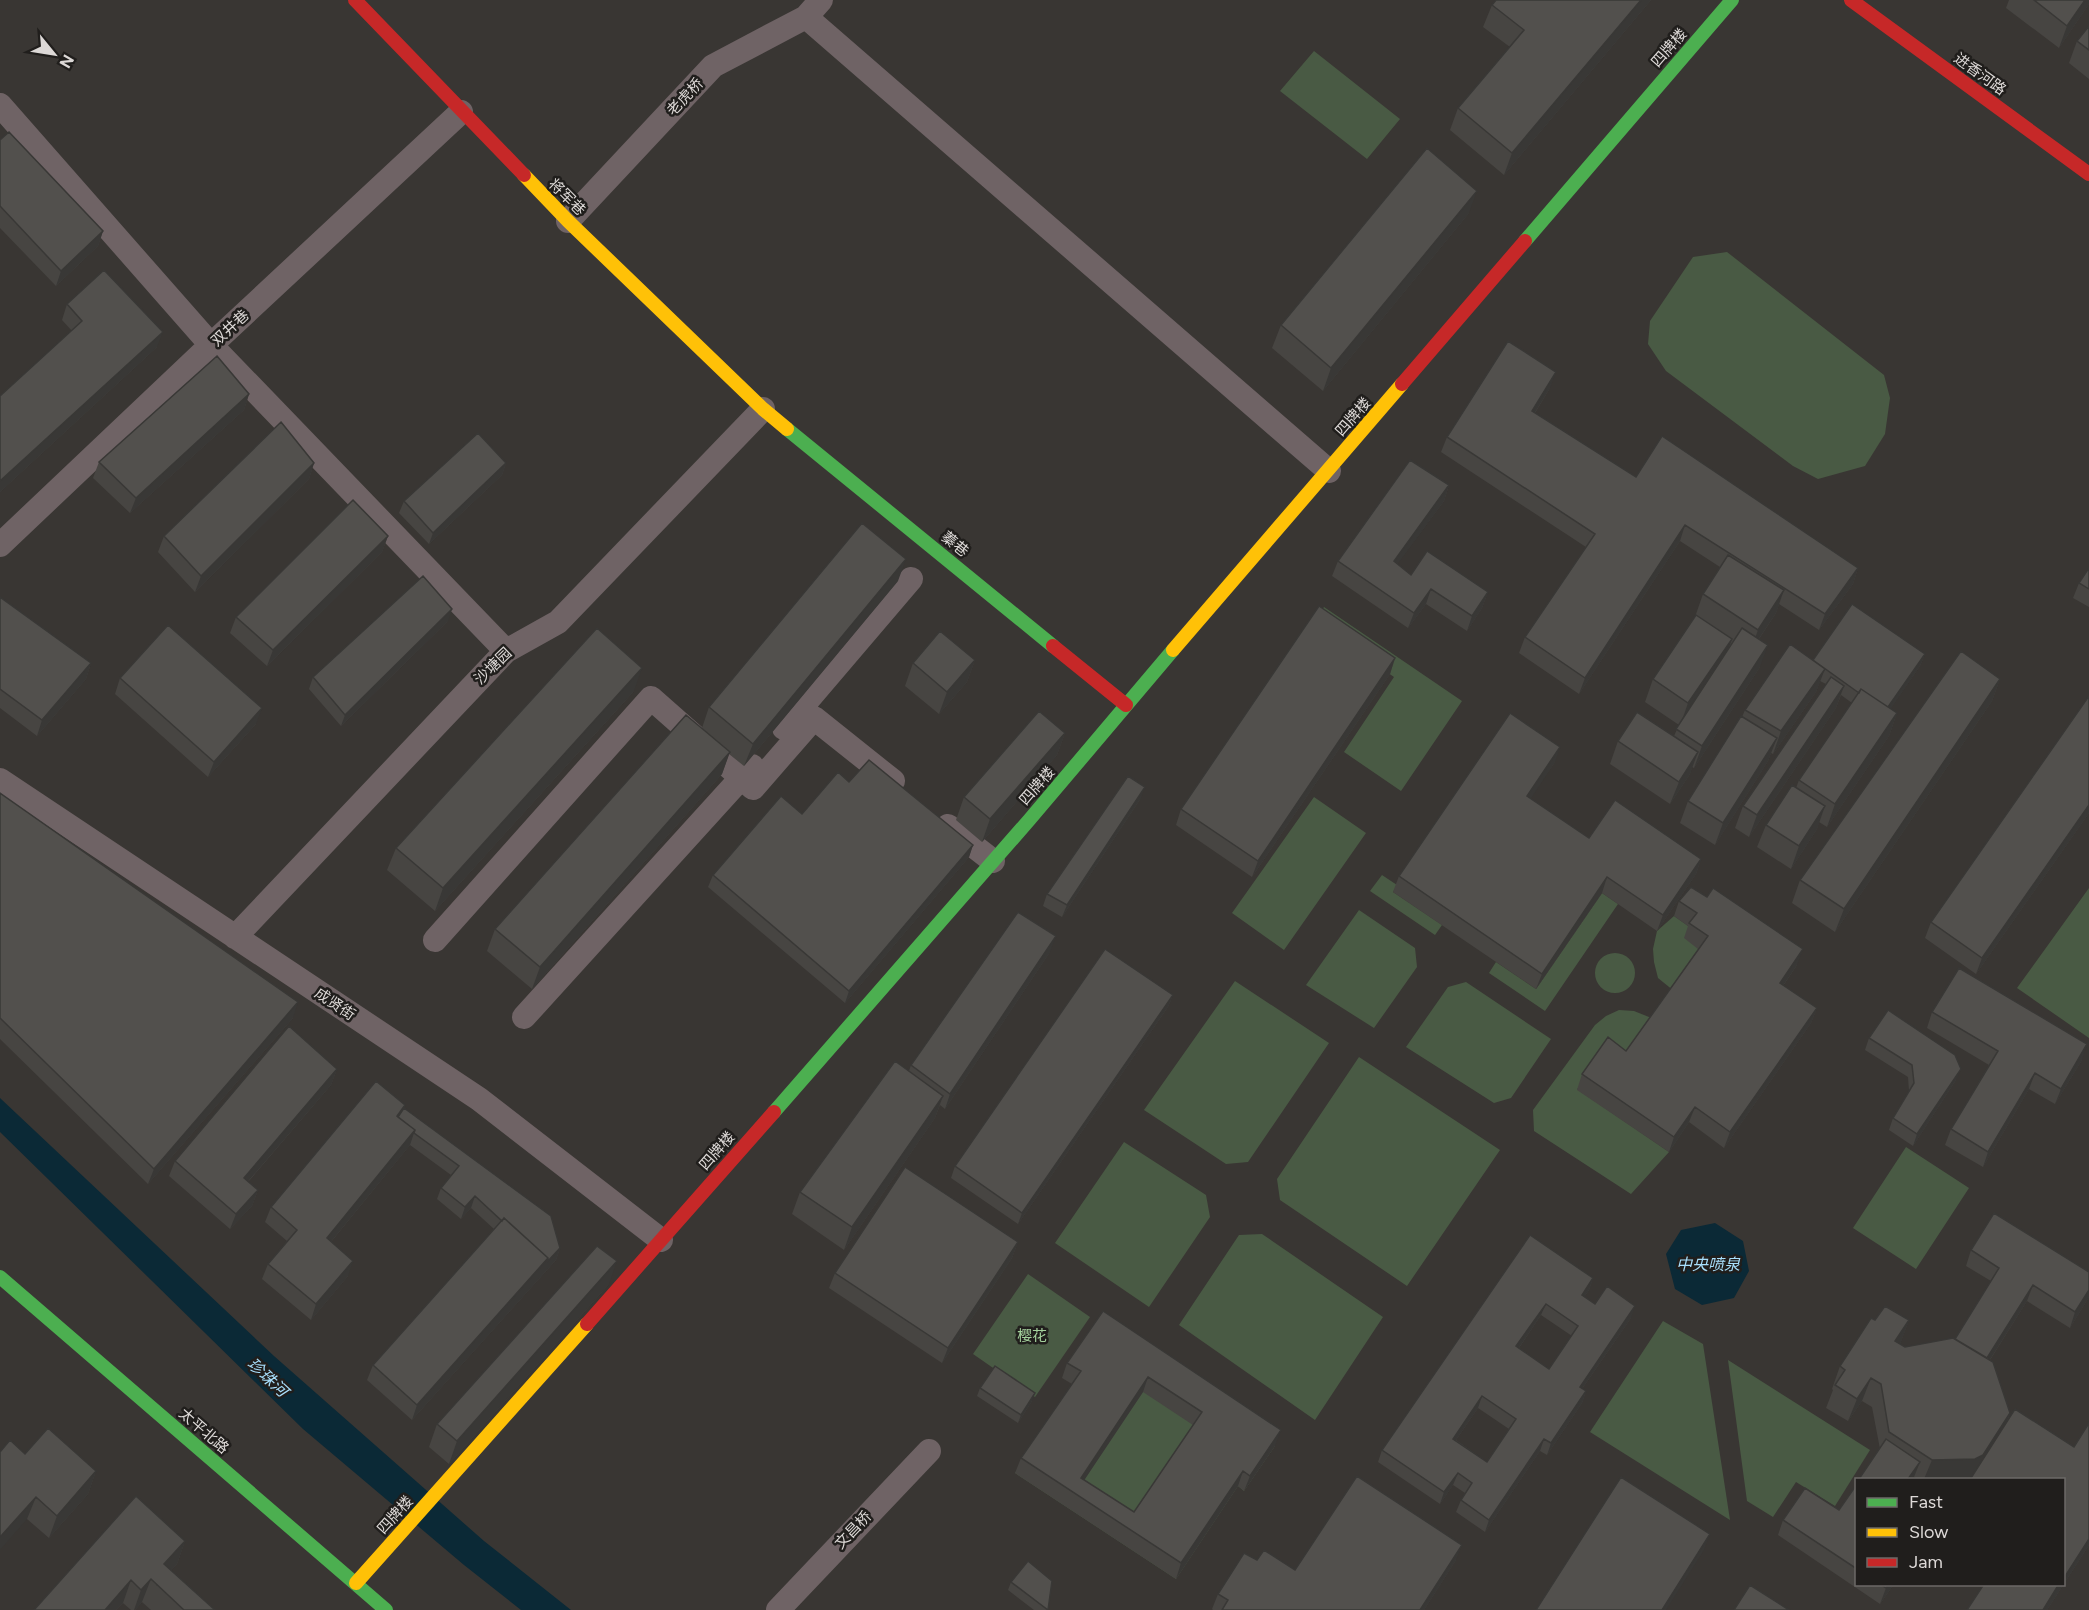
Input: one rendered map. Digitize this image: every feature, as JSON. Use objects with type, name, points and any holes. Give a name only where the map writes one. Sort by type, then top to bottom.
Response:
[{"type":"street","name":"将军巷","points":[[356,0],[568,221],[763,410]]},
{"type":"street","name":"四牌楼","points":[[356,1583],[993,861],[1732,0]]},
{"type":"street","name":"进香河路","points":[[1851,0],[2089,174]]},
{"type":"street","points":[[814,9],[1329,471]]},
{"type":"street","name":"老虎桥","points":[[568,221],[713,66],[814,9]]},
{"type":"street","points":[[0,105],[211,345],[506,651]]},
{"type":"street","name":"双井巷","points":[[0,545],[461,112]]},
{"type":"street","name":"沙塘园","points":[[235,937],[506,651],[558,622],[763,410]]},
{"type":"street","name":"蓁巷","points":[[763,410],[1126,705]]},
{"type":"street","points":[[524,1017],[741,778],[911,579]]},
{"type":"street","points":[[435,940],[651,698],[753,788],[814,718],[993,861]]},
{"type":"street","name":"成贤街","points":[[0,780],[479,1099],[661,1240]]},
{"type":"street","name":"太平北路","points":[[0,1277],[386,1610]]},
{"type":"street","name":"文昌桥","points":[[778,1610],[929,1451]]},
{"type":"green space","points":[[1314,51],[1400,119],[1367,159],[1280,91]]},
{"type":"green space","points":[[1727,252],[1884,375],[1890,398],[1885,434],[1865,466],[1818,479],[1793,466],[1666,371],[1648,344],[1650,321],[1693,257]]},
{"type":"green space","points":[[1324,607],[1462,701],[1401,791],[1344,752],[1394,677],[1314,622]]},
{"type":"green space","points":[[1314,797],[1366,833],[1284,950],[1232,913]]},
{"type":"green space","points":[[1382,875],[1397,885],[1393,892],[1442,925],[1435,935],[1370,891]]},
{"type":"green space","points":[[2089,888],[2089,1038],[2017,988]]},
{"type":"green space","points":[[1602,893],[1618,904],[1545,1011],[1489,973],[1496,962],[1536,989]]},
{"type":"green space","points":[[1359,910],[1415,948],[1417,967],[1374,1028],[1306,985]]},
{"type":"green space","points":[[1674,916],[1691,928],[1702,952],[1674,991],[1658,978],[1653,949],[1657,931]]},
{"type":"green space","points":[[1615,953],[1623,954],[1629,959],[1634,965],[1634,981],[1629,987],[1623,992],[1615,993],[1607,992],[1601,987],[1596,981],[1595,973],[1596,965],[1601,959],[1607,954]]},
{"type":"green space","points":[[1235,981],[1329,1043],[1248,1162],[1226,1164],[1144,1110]]},
{"type":"green space","points":[[1466,982],[1551,1039],[1511,1098],[1494,1103],[1406,1047],[1448,987]]},
{"type":"green space","points":[[1619,1010],[1634,1011],[1654,1019],[1621,1066],[1577,1089],[1669,1152],[1631,1194],[1534,1131],[1533,1110],[1595,1025],[1606,1016]]},
{"type":"green space","points":[[1359,1057],[1500,1150],[1407,1286],[1280,1200],[1277,1179]]},
{"type":"green space","points":[[1124,1142],[1206,1195],[1210,1217],[1149,1307],[1055,1243]]},
{"type":"green space","points":[[1906,1147],[1969,1188],[1916,1269],[1853,1228]]},
{"type":"green space","points":[[1262,1234],[1383,1317],[1315,1420],[1179,1325],[1239,1235]]},
{"type":"green space","name":"樱花","points":[[1028,1274],[1090,1317],[1035,1397],[973,1354]]},
{"type":"green space","points":[[1663,1321],[1703,1344],[1730,1520],[1590,1432]]},
{"type":"green space","points":[[1098,1327],[1275,1446],[1244,1491],[1238,1486],[1176,1579],[1015,1473],[1075,1387]]},
{"type":"green space","points":[[1728,1360],[1870,1450],[1835,1506],[1796,1482],[1773,1517],[1747,1501]]},
{"type":"water","name":"珍珠河","points":[[0,1098],[274,1356],[484,1541],[571,1610],[521,1610],[303,1429],[0,1132]]},
{"type":"water","name":"中央喷泉","points":[[1715,1223],[1743,1241],[1749,1271],[1734,1298],[1702,1305],[1675,1289],[1666,1254],[1681,1230]]},
{"type":"building","points":[[1496,0],[1641,0],[1512,153],[1458,108],[1524,30],[1492,5]]},
{"type":"building","points":[[2034,0],[2085,0],[2067,26]]},
{"type":"building","points":[[2089,26],[2089,50],[2077,41]]},
{"type":"building","points":[[9,132],[103,231],[61,271],[0,206],[0,140]]},
{"type":"building","points":[[1427,148],[1477,191],[1331,368],[1281,325]]},
{"type":"building","points":[[104,270],[163,332],[0,481],[0,396],[82,321],[67,304]]},
{"type":"building","points":[[1508,341],[1556,372],[1532,411],[1636,477],[1662,436],[1858,568],[1825,614],[1685,525],[1585,678],[1525,637],[1595,534],[1447,437]]},
{"type":"building","points":[[217,356],[249,394],[136,498],[99,462]]},
{"type":"building","points":[[281,422],[314,463],[201,576],[164,536]]},
{"type":"building","points":[[478,433],[506,463],[433,533],[404,501]]},
{"type":"building","points":[[1410,460],[1449,485],[1394,561],[1411,575],[1427,551],[1488,592],[1472,616],[1431,589],[1414,613],[1338,561]]},
{"type":"building","points":[[353,500],[388,536],[273,650],[236,617]]},
{"type":"building","points":[[862,523],[906,559],[753,744],[709,707]]},
{"type":"building","points":[[1728,555],[1784,590],[1758,630],[1703,594]]},
{"type":"building","points":[[2089,568],[2089,589],[2079,583]]},
{"type":"building","points":[[423,576],[452,609],[345,715],[313,677]]},
{"type":"building","points":[[0,597],[91,663],[42,720],[0,689]]},
{"type":"building","points":[[1852,604],[1925,654],[1888,707],[1861,689],[1859,693],[1813,660]]},
{"type":"building","points":[[1319,606],[1395,658],[1258,861],[1181,809]]},
{"type":"building","points":[[1696,615],[1732,639],[1688,703],[1653,679]]},
{"type":"building","points":[[168,625],[262,708],[214,762],[120,678]]},
{"type":"building","points":[[597,628],[642,668],[443,888],[396,848]]},
{"type":"building","points":[[1742,628],[1768,645],[1702,746],[1676,729]]},
{"type":"building","points":[[940,631],[975,660],[947,692],[913,663]]},
{"type":"building","points":[[1790,644],[1825,669],[1781,731],[1745,710]]},
{"type":"building","points":[[1961,651],[2000,679],[1844,909],[1800,880]]},
{"type":"building","points":[[1831,677],[1844,686],[1757,815],[1743,806]]},
{"type":"building","points":[[1861,689],[1897,713],[1835,804],[1799,780]]},
{"type":"building","points":[[2089,696],[2089,805],[1982,958],[1931,922]]},
{"type":"building","points":[[1039,711],[1065,733],[990,819],[964,797]]},
{"type":"building","points":[[1637,712],[1698,752],[1679,782],[1618,741]]},
{"type":"building","points":[[1510,713],[1560,747],[1527,796],[1589,838],[1615,800],[1701,859],[1663,915],[1607,877],[1542,974],[1399,876]]},
{"type":"building","points":[[686,715],[730,752],[540,967],[495,929]]},
{"type":"building","points":[[1741,716],[1777,738],[1723,823],[1688,801]]},
{"type":"building","points":[[869,760],[973,845],[849,991],[713,875],[781,796],[802,814],[838,772],[849,782]]},
{"type":"building","points":[[1128,776],[1145,787],[1067,905],[1047,894]]},
{"type":"building","points":[[1792,785],[1825,806],[1799,846],[1766,825]]},
{"type":"building","points":[[0,793],[298,1002],[154,1169],[0,1018]]},
{"type":"building","points":[[1691,887],[1707,897],[1713,888],[1803,949],[1780,983],[1817,1008],[1730,1132],[1695,1107],[1674,1137],[1582,1074],[1608,1037],[1626,1051],[1708,936],[1689,923],[1697,913],[1679,901]]},
{"type":"building","points":[[1018,912],[1056,936],[950,1094],[911,1065]]},
{"type":"building","points":[[1105,949],[1173,995],[1022,1213],[955,1166]]},
{"type":"building","points":[[1959,968],[2087,1044],[2061,1089],[2035,1073],[1988,1152],[1951,1129],[1998,1051],[1932,1012]]},
{"type":"building","points":[[1888,1010],[1955,1055],[1961,1069],[1917,1134],[1893,1118],[1914,1083],[1912,1065],[1869,1038]]},
{"type":"building","points":[[289,1026],[337,1069],[244,1178],[258,1190],[236,1214],[175,1161]]},
{"type":"building","points":[[895,1061],[943,1096],[852,1227],[800,1192]]},
{"type":"building","points":[[376,1081],[405,1105],[397,1116],[415,1130],[327,1238],[353,1261],[316,1304],[268,1264],[297,1230],[271,1207]]},
{"type":"building","points":[[404,1108],[551,1216],[560,1248],[547,1262],[548,1258],[504,1218],[502,1221],[475,1196],[465,1207],[441,1188],[459,1166],[414,1133],[415,1130],[398,1117]]},
{"type":"building","points":[[905,1167],[1018,1242],[948,1348],[835,1273]]},
{"type":"building","points":[[1994,1213],[2089,1272],[2089,1290],[2075,1312],[2033,1285],[1987,1358],[1955,1339],[1999,1268],[1971,1250]]},
{"type":"building","points":[[504,1218],[548,1258],[417,1405],[373,1365]]},
{"type":"building","points":[[1530,1235],[1593,1278],[1582,1295],[1595,1304],[1607,1286],[1635,1306],[1580,1387],[1586,1391],[1551,1443],[1544,1439],[1489,1520],[1461,1500],[1472,1483],[1458,1473],[1444,1492],[1382,1450]],"holes":[[[1546,1304],[1578,1326],[1549,1369],[1516,1346]],[[1482,1396],[1516,1419],[1487,1462],[1453,1439]]]},
{"type":"building","points":[[597,1246],[617,1261],[457,1441],[437,1424]]},
{"type":"building","points":[[1885,1306],[1909,1320],[1895,1341],[1905,1347],[1953,1338],[1993,1362],[2010,1413],[1983,1455],[1975,1459],[1932,1460],[1889,1432],[1881,1384],[1871,1378],[1857,1399],[1835,1385],[1845,1370],[1840,1366],[1871,1318],[1875,1320]]},
{"type":"building","points":[[1103,1311],[1281,1430],[1250,1476],[1243,1471],[1181,1563],[1021,1458],[1081,1371],[1067,1363]],"holes":[[[1148,1377],[1202,1412],[1134,1512],[1081,1478]]]},
{"type":"building","points":[[995,1366],[1035,1393],[1021,1415],[980,1388]]},
{"type":"building","points":[[2015,1409],[2074,1447],[2089,1423],[2089,1539],[2065,1576],[2065,1478],[1971,1478]]},
{"type":"building","points":[[48,1428],[96,1471],[57,1516],[36,1497],[0,1537],[0,1452],[10,1440],[25,1454]]},
{"type":"building","points":[[1886,1439],[1920,1462],[1909,1478],[1860,1478]]},
{"type":"building","points":[[1357,1476],[1462,1545],[1420,1610],[1222,1610],[1228,1600],[1218,1594],[1244,1553],[1257,1560],[1264,1550],[1295,1570]]},
{"type":"building","points":[[1621,1477],[1710,1534],[1662,1610],[1536,1610]]},
{"type":"building","points":[[1855,1487],[1855,1568],[1783,1520],[1805,1488],[1839,1510]]},
{"type":"building","points":[[136,1496],[185,1541],[164,1564],[215,1610],[184,1610],[151,1579],[141,1590],[131,1580],[105,1610],[34,1610]]},
{"type":"building","points":[[1028,1561],[1052,1581],[1048,1610],[1011,1582]]},
{"type":"building","points":[[1750,1585],[1789,1610],[1734,1610]]},
{"type":"building","points":[[1983,1586],[2058,1586],[2043,1610],[1967,1610]]},
{"type":"traffic: fast","points":[[1525,241],[1732,0]]},
{"type":"traffic: fast","points":[[787,429],[1053,646]]},
{"type":"traffic: fast","points":[[774,1112],[1030,819],[1173,650]]},
{"type":"traffic: fast","points":[[0,1277],[386,1610]]},
{"type":"traffic: slow","points":[[524,175],[568,221],[763,409],[787,429]]},
{"type":"traffic: slow","points":[[1173,650],[1402,384]]},
{"type":"traffic: slow","points":[[356,1583],[587,1324]]},
{"type":"traffic: jam","points":[[355,0],[524,175]]},
{"type":"traffic: jam","points":[[1851,0],[2089,174]]},
{"type":"traffic: jam","points":[[1402,384],[1525,241]]},
{"type":"traffic: jam","points":[[1053,646],[1126,705]]},
{"type":"traffic: jam","points":[[587,1324],[774,1112]]}]
